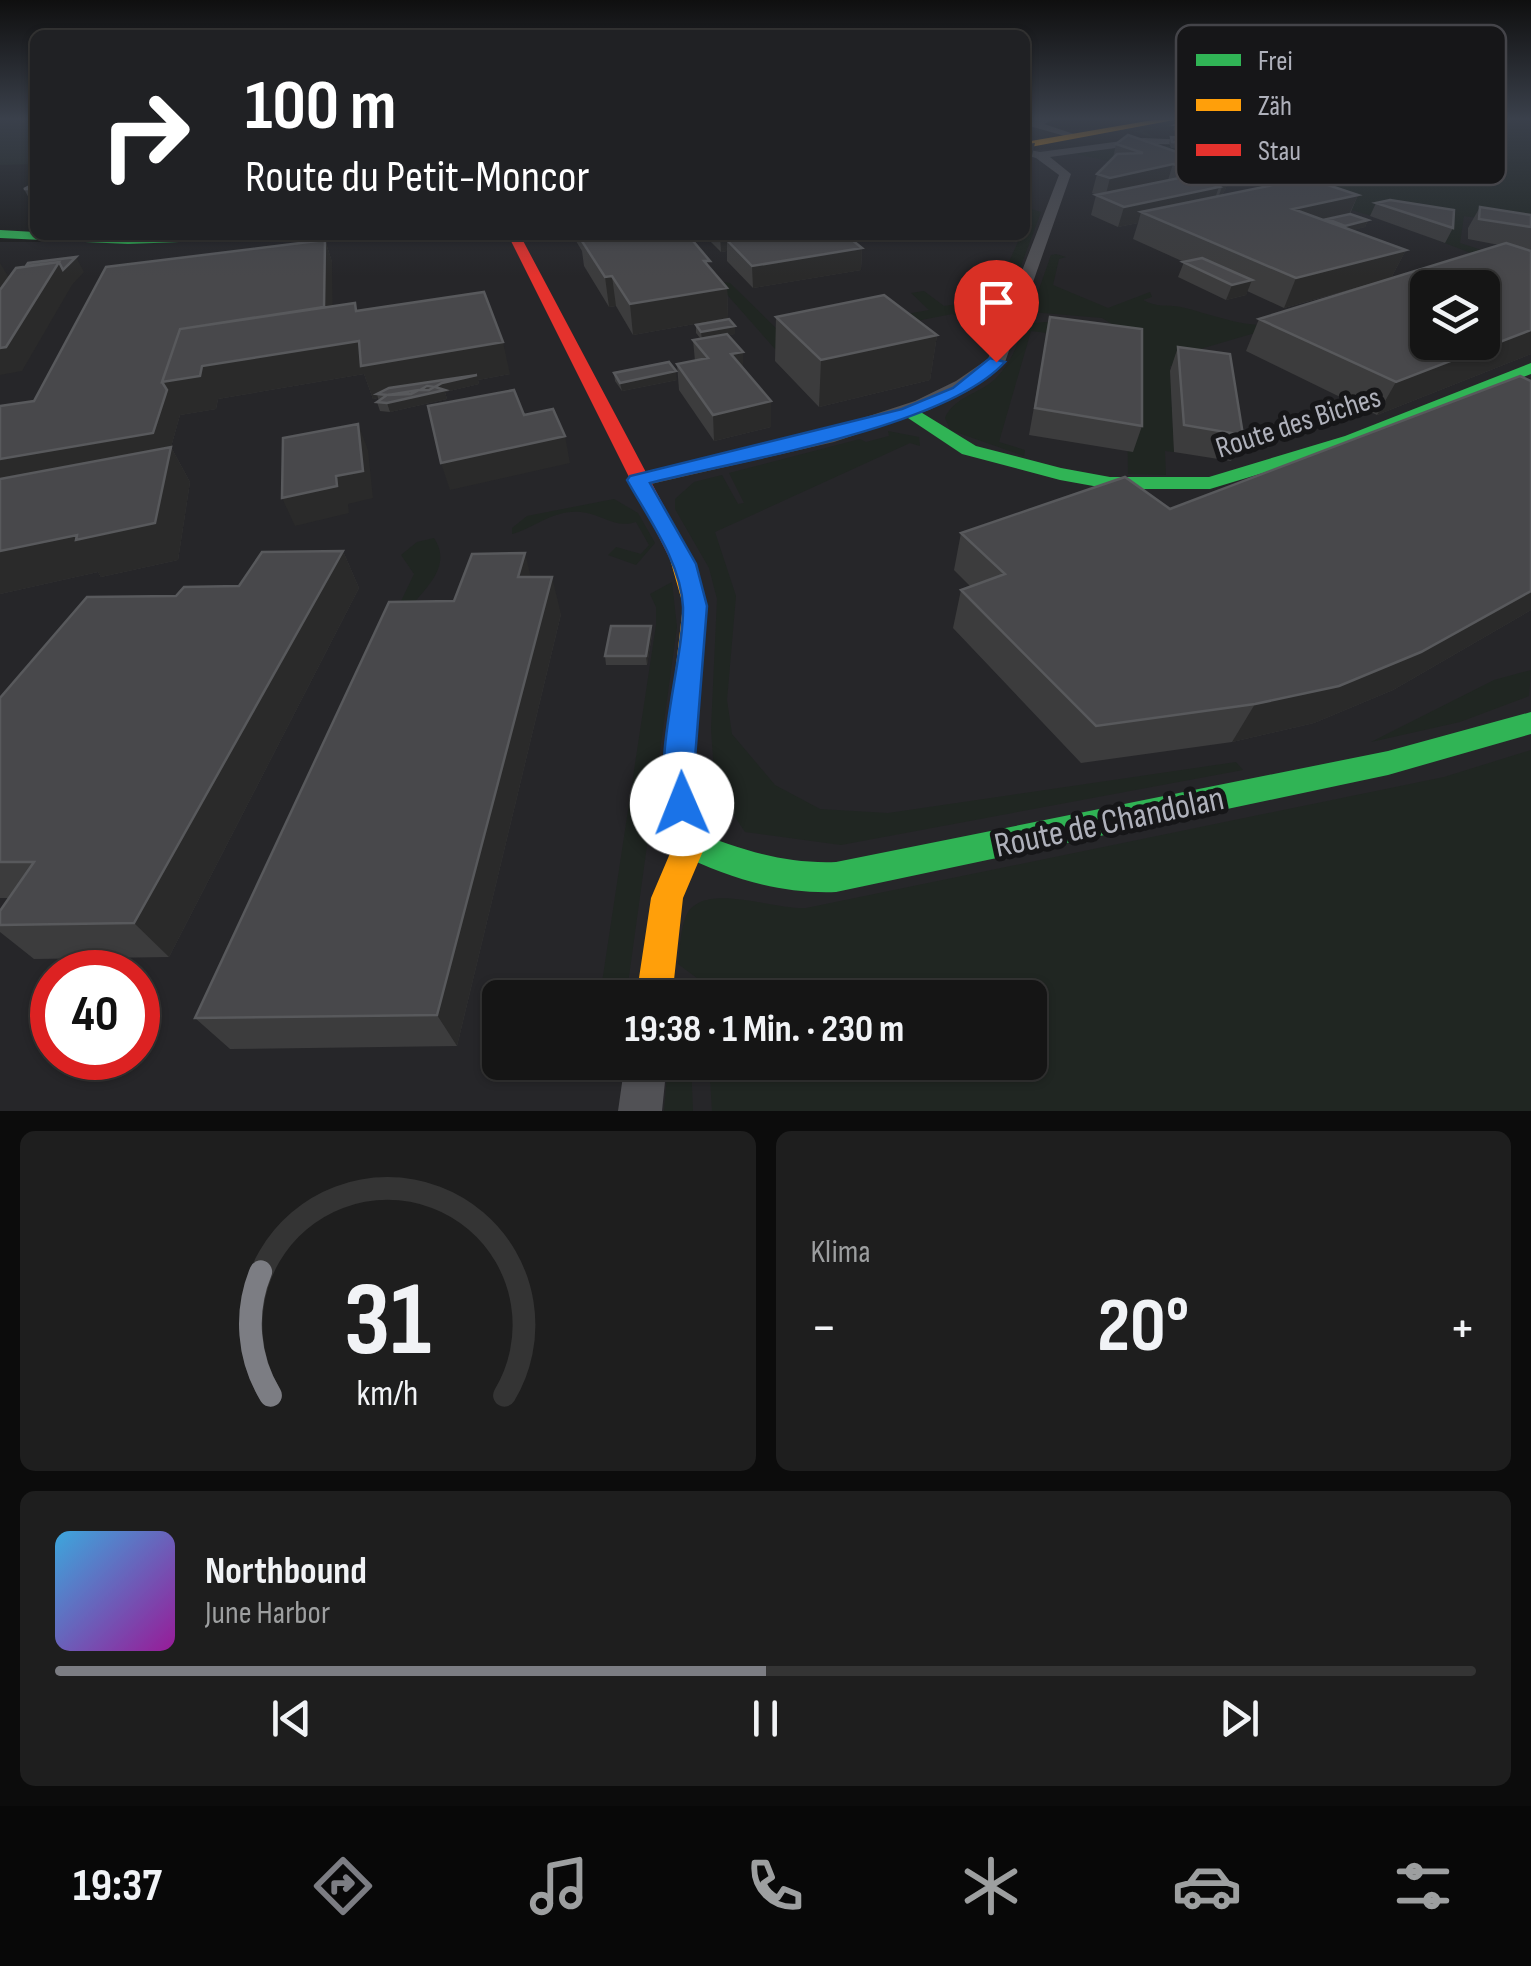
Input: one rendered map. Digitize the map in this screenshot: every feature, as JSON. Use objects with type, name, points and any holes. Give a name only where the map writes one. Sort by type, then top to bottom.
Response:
[{"type":"street","points":[[638,480],[908,412],[959,391],[996,362],[1064,176],[1062,172]]},
{"type":"street","points":[[0,225],[30,228]]},
{"type":"street","points":[[0,234],[30,236]]},
{"type":"street","points":[[517,240],[684,564],[695,606],[679,771],[690,844],[667,898],[656,980]]},
{"type":"street","name":"Route des Biches","points":[[908,412],[969,450],[1006,462],[1110,483],[1210,483],[1352,440],[1531,368]]},
{"type":"street","name":"Route de Chandolan","points":[[690,844],[755,875],[796,882],[836,877],[1388,763],[1531,724]]},
{"type":"street","points":[[640,1111],[644,1080]]},
{"type":"shaded area","points":[[1030,172],[1176,172],[1176,185],[1378,185],[1531,226],[1531,1111],[0,1111],[0,242],[1030,240]]},
{"type":"shaded area","points":[[1506,172],[1531,172],[1531,226],[1464,216],[1460,243],[1507,258],[1476,255],[1385,220],[1288,191],[1254,185],[1506,185]]},
{"type":"shaded area","points":[[1030,209],[1041,212],[1013,287],[999,284],[1019,240],[1030,240]]},
{"type":"shaded area","points":[[1051,255],[1066,257],[1059,259],[1053,285],[1108,308],[1150,292],[1152,297],[1143,300],[1153,304],[1247,324],[1289,323],[1190,352],[1230,375],[1170,366],[1174,452],[1165,451],[1166,475],[1128,474],[1126,333],[1102,318],[1031,312]]},
{"type":"shaded area","points":[[715,281],[730,283],[784,336],[929,310],[911,293],[924,291],[944,306],[958,304],[999,327],[992,338],[993,327],[952,314],[775,349]]},
{"type":"shaded area","points":[[1025,324],[1091,324],[1105,340],[1031,331],[999,442],[1025,450],[1024,456],[950,430],[945,418],[949,411],[1000,374]]},
{"type":"shaded area","points":[[888,431],[919,437],[920,446],[910,443],[715,532],[736,596],[727,700],[732,734],[775,785],[820,809],[888,813],[1236,762],[1243,770],[841,845],[745,832],[715,787],[711,729],[717,599],[709,568],[675,509],[675,499],[694,482],[722,475],[738,504],[744,503],[729,473],[860,439],[866,442],[889,436]]},
{"type":"shaded area","points":[[614,499],[638,513],[655,543],[636,565],[608,555],[616,547],[641,554],[649,545],[636,522],[622,524],[589,513],[571,512],[512,534],[512,528],[527,516]]},
{"type":"shaded area","points":[[434,538],[440,561],[437,572],[399,622],[378,660],[240,938],[414,574],[401,555],[417,542]]},
{"type":"shaded area","points":[[672,582],[677,627],[629,980],[602,980],[656,625],[656,607],[650,594]]},
{"type":"shaded area","points":[[1531,670],[1529,696],[1460,722],[1371,742],[1494,680]]},
{"type":"shaded area","points":[[1531,750],[1531,1111],[712,1111],[710,1080],[1047,1080],[1047,980],[700,980],[678,964],[681,933],[694,905],[722,898],[806,908],[1444,777]]},
{"type":"shaded area","points":[[667,1080],[692,1080],[693,1111],[664,1111]]},
{"type":"building","points":[[1099,172],[1138,172],[1110,178],[1097,174]]},
{"type":"building","points":[[1176,179],[1176,185],[1219,187],[1124,207],[1096,195]]},
{"type":"building","points":[[1273,185],[1328,185],[1358,195],[1293,209],[1406,250],[1296,278],[1141,212]]},
{"type":"building","points":[[1390,200],[1454,210],[1453,228],[1376,203]]},
{"type":"building","points":[[1480,207],[1531,215],[1531,227],[1479,219]]},
{"type":"building","points":[[1350,214],[1368,220],[1345,226],[1327,219]]},
{"type":"building","points":[[325,240],[324,307],[180,329],[162,382],[167,390],[153,433],[0,459],[0,406],[34,401],[106,267]]},
{"type":"building","points":[[581,240],[692,240],[727,288],[630,304],[612,276],[605,277]]},
{"type":"building","points":[[727,240],[852,240],[862,248],[752,266]]},
{"type":"building","points":[[1506,243],[1531,251],[1531,330],[1500,342],[1500,270],[1418,270]]},
{"type":"building","points":[[76,257],[63,270],[59,262],[26,266],[28,263]]},
{"type":"building","points":[[1202,258],[1252,280],[1232,285],[1183,262]]},
{"type":"building","points":[[59,262],[6,347],[0,348],[0,290],[16,268]]},
{"type":"building","points":[[1410,273],[1410,360],[1453,360],[1396,382],[1259,319]]},
{"type":"building","points":[[484,292],[503,342],[361,366],[359,341],[202,366],[200,376],[162,382],[180,329],[355,303],[356,311]]},
{"type":"building","points":[[884,295],[937,335],[821,360],[776,317]]},
{"type":"building","points":[[1050,317],[1142,329],[1142,426],[1035,408]]},
{"type":"building","points":[[729,319],[735,326],[701,332],[696,325]]},
{"type":"building","points":[[727,334],[743,352],[731,354],[771,401],[713,415],[677,364],[708,358],[693,340]]},
{"type":"building","points":[[1178,347],[1230,354],[1243,435],[1184,425]]},
{"type":"building","points":[[669,362],[676,371],[620,383],[614,373]]},
{"type":"building","points":[[477,375],[435,387],[445,390],[377,402],[387,395],[377,394],[389,388]]},
{"type":"building","points":[[1520,376],[1531,381],[1531,591],[1421,652],[1339,686],[1255,704],[1096,726],[961,590],[1005,574],[961,533],[1125,477],[1170,509]]},
{"type":"building","points":[[514,390],[524,415],[553,409],[565,436],[441,463],[428,406]]},
{"type":"building","points":[[358,424],[363,471],[336,476],[337,486],[282,498],[283,438]]},
{"type":"building","points":[[171,447],[155,523],[0,551],[0,479]]},
{"type":"building","points":[[343,551],[134,923],[0,925],[0,911],[34,862],[0,862],[0,698],[87,597],[176,596],[184,587],[239,586],[262,552]]},
{"type":"building","points":[[525,553],[518,577],[552,577],[437,1015],[195,1018],[389,602],[454,601],[472,554]]},
{"type":"building","points":[[611,626],[651,626],[646,656],[605,656]]},
{"type":"traffic: fast","points":[[0,234],[30,235]]},
{"type":"traffic: fast","points":[[908,412],[969,450],[1060,474],[1110,483],[1210,483],[1352,440],[1531,368]]},
{"type":"traffic: fast","points":[[690,844],[761,871],[797,877],[836,877],[1388,763],[1531,723]]},
{"type":"traffic: slow","points":[[656,980],[667,898],[690,844],[679,771],[695,605],[681,559]]},
{"type":"traffic: jam","points":[[517,240],[681,559]]},
{"type":"route","points":[[682,804],[679,771],[695,606],[684,564],[638,480],[908,412],[959,391],[996,362]]}]
